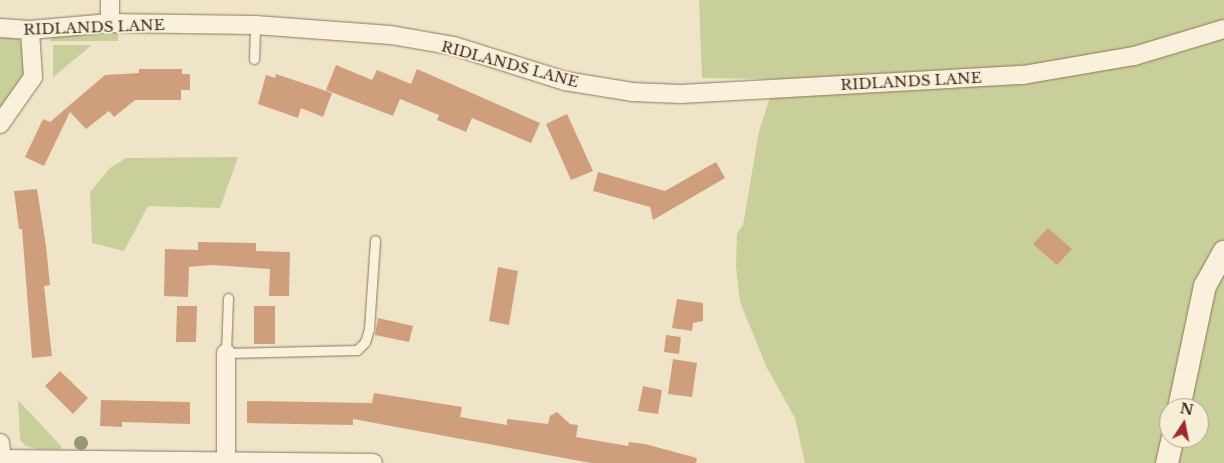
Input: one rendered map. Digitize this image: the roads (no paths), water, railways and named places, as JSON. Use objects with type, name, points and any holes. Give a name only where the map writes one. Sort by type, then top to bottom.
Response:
[{"type":"street","points":[[110,0],[110,23]]},
{"type":"street","name":"RIDLANDS LANE","points":[[0,28],[30,30],[110,23],[255,25],[390,35],[454,46],[566,81],[632,92],[681,94],[1023,75],[1134,56],[1224,29]]},
{"type":"street","points":[[0,124],[33,77],[30,30]]},
{"type":"street","points":[[1181,398],[1205,286],[1224,252]]},
{"type":"street","points":[[226,353],[226,459]]},
{"type":"street","points":[[1168,463],[1171,448]]},
{"type":"street","points":[[1,455],[123,461],[226,459],[373,463]]},
{"type":"lane","points":[[254,59],[255,25]]},
{"type":"lane","points":[[228,298],[226,353],[357,350],[364,342],[369,329],[376,240]]}]
